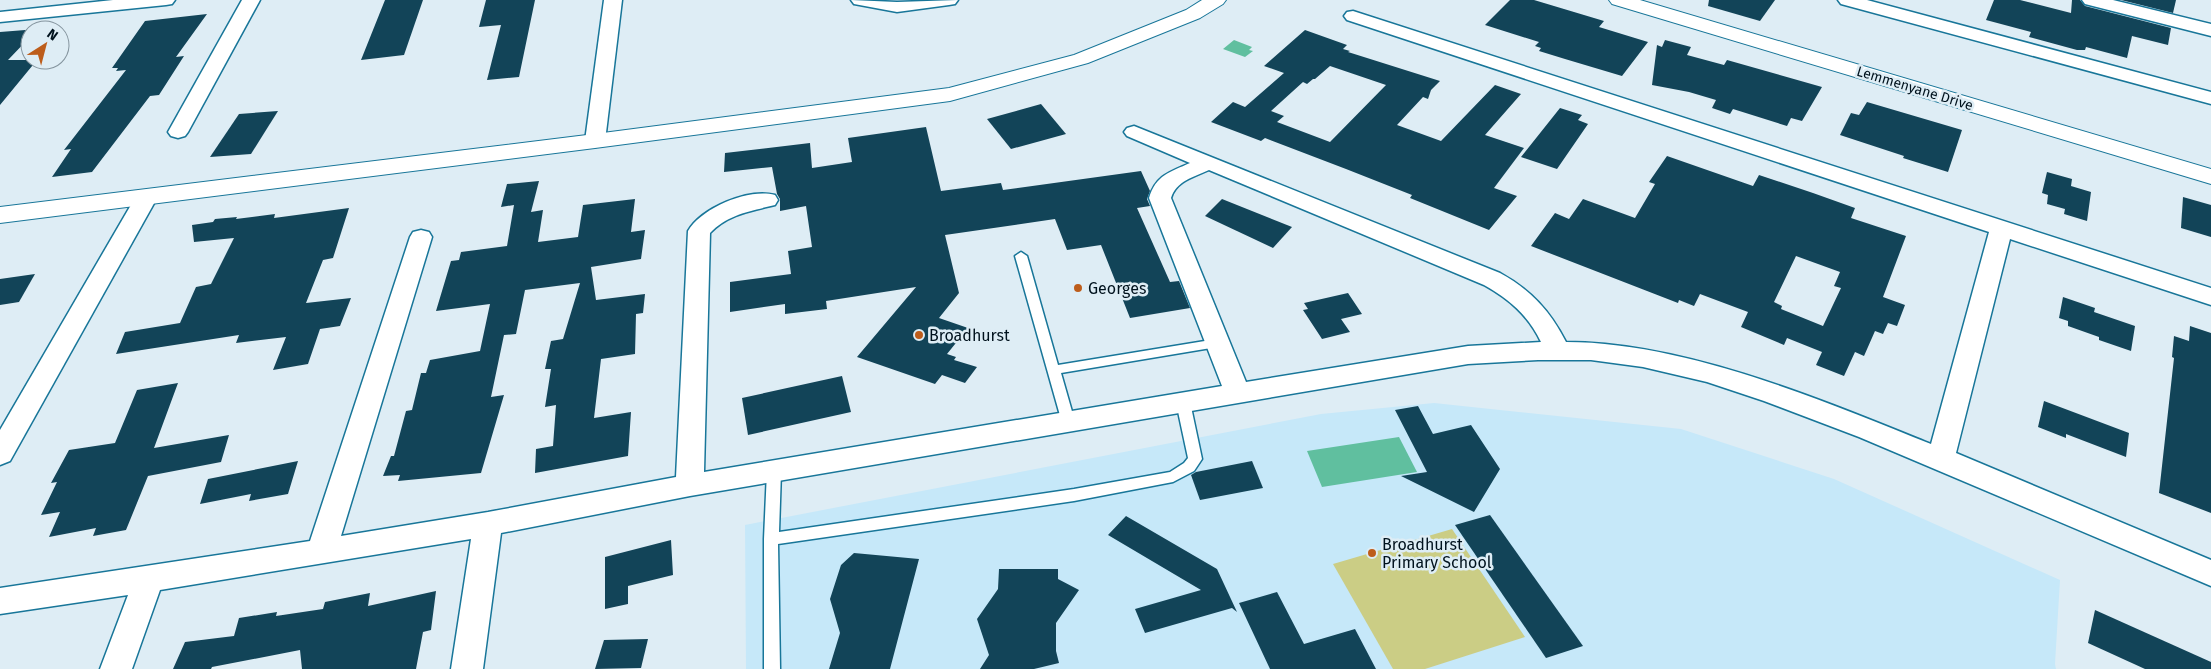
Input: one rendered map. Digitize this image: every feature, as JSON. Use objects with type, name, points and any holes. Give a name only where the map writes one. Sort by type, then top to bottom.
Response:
[{"type":"street","points":[[0,17],[166,0]]},
{"type":"street","points":[[178,132],[251,0]]},
{"type":"street","points":[[595,141],[613,0]]},
{"type":"street","points":[[860,0],[897,7],[949,0]]},
{"type":"street","points":[[0,215],[595,141],[950,94],[1081,59],[1170,24],[1216,0]]},
{"type":"street","name":"Lemmenyane Drive","points":[[1619,0],[2211,177]]},
{"type":"street","points":[[1847,0],[1908,8],[2211,98]]},
{"type":"street","points":[[2091,0],[2211,30]]},
{"type":"street","points":[[1353,16],[2211,298]]},
{"type":"street","points":[[1134,132],[1492,279],[1511,289],[1528,302],[1543,321],[1558,350]]},
{"type":"street","points":[[1208,163],[1173,178],[1163,187],[1160,198],[1238,394]]},
{"type":"street","points":[[0,454],[146,198]]},
{"type":"street","points":[[690,486],[699,231],[715,215],[725,210],[737,205],[767,200]]},
{"type":"street","points":[[1941,458],[2002,228]]},
{"type":"street","points":[[322,550],[421,237]]},
{"type":"street","points":[[0,601],[488,524],[774,471],[1468,355],[1558,350],[1618,354],[1664,363],[1743,383],[1941,458],[2211,573]]},
{"type":"street","points":[[466,669],[488,524]]},
{"type":"street","points":[[116,669],[149,579]]},
{"type":"lane","points":[[1021,256],[1068,422]]},
{"type":"lane","points":[[1053,370],[1218,343]]},
{"type":"lane","points":[[771,539],[1074,495],[1174,477],[1190,467],[1195,459],[1183,402]]},
{"type":"lane","points":[[772,669],[771,539],[774,471]]},
{"type":"shaded area","points":[[1234,40],[1252,47],[1249,50],[1253,51],[1245,57],[1223,49]]},
{"type":"shaded area","name":"Broadhurst Primary School","points":[[1434,403],[1681,429],[1834,479],[2060,580],[2056,669],[746,669],[745,525],[1321,414]]},
{"type":"shaded area","points":[[1399,437],[1417,472],[1322,487],[1307,451]]},
{"type":"shaded area","points":[[1452,529],[1525,637],[1425,669],[1393,669],[1333,564]]},
{"type":"building","points":[[385,0],[423,0],[404,55],[361,60]]},
{"type":"building","points":[[486,0],[535,0],[519,77],[487,80],[501,25],[479,27]]},
{"type":"building","points":[[1510,0],[1534,0],[1604,21],[1599,27],[1648,42],[1622,76],[1565,59],[1539,51],[1541,48],[1535,46],[1539,42],[1485,25]]},
{"type":"building","points":[[1709,0],[1775,0],[1760,21],[1708,6]]},
{"type":"building","points":[[1994,0],[2020,0],[2071,13],[2072,0],[2080,0],[2085,6],[2171,28],[2168,45],[2132,36],[2127,58],[2086,47],[2085,50],[2077,50],[2029,37],[2031,32],[1986,20]]},
{"type":"building","points":[[2121,0],[2176,0],[2173,13]]},
{"type":"building","points":[[207,14],[176,57],[184,56],[159,95],[150,96],[92,172],[52,177],[71,149],[64,150],[126,70],[116,71],[118,68],[112,68],[145,21]]},
{"type":"building","points":[[20,30],[20,47],[8,60],[20,60],[20,70],[29,70],[0,105],[0,32]]},
{"type":"building","points":[[1305,30],[1347,45],[1343,49],[1350,51],[1348,52],[1440,81],[1431,90],[1428,99],[1423,97],[1397,125],[1441,141],[1495,85],[1521,94],[1485,135],[1524,148],[1494,188],[1517,196],[1489,230],[1410,198],[1412,195],[1346,169],[1265,138],[1261,141],[1211,122],[1233,102],[1245,107],[1284,73],[1264,66]],"holes":[[[1330,66],[1386,85],[1330,142],[1277,122],[1284,116],[1271,111],[1303,82],[1307,84]]]},
{"type":"building","points":[[1665,40],[1691,47],[1687,55],[1724,65],[1727,60],[1822,87],[1802,121],[1791,118],[1787,126],[1733,109],[1730,114],[1712,108],[1716,100],[1689,92],[1652,85],[1657,45],[1662,47]]},
{"type":"building","points":[[1867,102],[1962,130],[1948,172],[1840,135],[1851,113],[1859,115]]},
{"type":"building","points":[[1041,104],[1066,134],[1011,149],[987,119]]},
{"type":"building","points":[[1560,108],[1582,115],[1578,120],[1588,124],[1557,169],[1521,157]]},
{"type":"building","points":[[278,111],[251,154],[210,157],[239,114]]},
{"type":"building","points":[[926,127],[941,191],[1001,183],[1003,190],[1141,171],[1150,191],[1147,199],[1150,206],[1137,208],[1170,282],[1179,281],[1190,308],[1130,318],[1101,245],[1067,250],[1055,219],[945,235],[959,293],[939,318],[968,328],[947,354],[956,357],[954,360],[977,367],[965,383],[942,375],[935,384],[857,357],[916,287],[826,301],[827,309],[785,314],[785,304],[730,312],[730,282],[791,274],[788,251],[812,247],[806,206],[780,211],[780,199],[777,194],[772,167],[724,172],[725,153],[810,143],[812,168],[852,162],[848,138]]},
{"type":"building","points":[[1667,156],[1753,186],[1759,175],[1855,208],[1851,218],[1906,236],[1883,297],[1905,305],[1897,326],[1888,323],[1883,334],[1875,331],[1864,356],[1855,352],[1844,376],[1816,365],[1822,352],[1787,338],[1784,345],[1741,327],[1748,312],[1700,294],[1694,306],[1679,300],[1678,303],[1531,246],[1555,213],[1569,219],[1583,199],[1635,218],[1655,184],[1649,182]],"holes":[[[1796,256],[1840,272],[1834,286],[1841,288],[1823,326],[1781,309],[1782,306],[1774,302]]]},
{"type":"building","points":[[2047,172],[2072,179],[2071,186],[2091,192],[2087,221],[2064,214],[2065,209],[2047,204],[2048,195],[2042,193]]},
{"type":"building","points":[[539,181],[531,212],[543,210],[538,242],[578,237],[583,205],[635,199],[631,232],[645,230],[641,259],[591,267],[596,300],[645,294],[643,313],[636,314],[635,354],[601,359],[594,418],[631,412],[628,456],[535,473],[536,449],[553,446],[556,405],[545,407],[551,369],[545,369],[551,341],[563,339],[580,283],[525,290],[516,334],[504,335],[491,397],[504,395],[481,473],[398,481],[400,475],[383,476],[391,456],[394,456],[406,411],[412,410],[421,373],[426,373],[430,360],[480,351],[490,304],[436,311],[451,261],[459,260],[461,252],[507,246],[514,205],[501,207],[507,184]]},
{"type":"building","points":[[2183,197],[2211,205],[2211,237],[2181,228]]},
{"type":"building","points":[[1222,199],[1292,227],[1273,248],[1205,216]]},
{"type":"building","points":[[349,208],[333,258],[323,260],[306,303],[351,298],[340,326],[320,329],[308,364],[273,370],[286,337],[236,343],[239,335],[116,354],[125,332],[180,323],[196,287],[211,284],[234,238],[194,242],[192,225],[213,222],[215,219],[237,217],[236,219],[275,214],[274,218]]},
{"type":"building","points":[[35,274],[19,302],[0,305],[0,279]]},
{"type":"building","points":[[1348,293],[1362,314],[1341,319],[1350,332],[1322,339],[1303,310],[1308,309],[1304,303]]},
{"type":"building","points":[[2063,297],[2095,308],[2094,312],[2135,326],[2131,351],[2099,340],[2099,337],[2068,326],[2068,321],[2059,318]]},
{"type":"building","points":[[2190,326],[2211,333],[2211,513],[2159,493],[2174,358],[2172,357],[2174,336],[2189,341]]},
{"type":"building","points":[[842,376],[851,412],[748,435],[742,398]]},
{"type":"building","points":[[178,383],[154,448],[229,435],[221,462],[148,476],[126,530],[93,536],[96,528],[49,537],[60,512],[41,515],[57,482],[51,483],[69,450],[115,443],[137,390]]},
{"type":"building","points":[[2044,401],[2129,433],[2126,457],[2066,434],[2066,438],[2038,427]]},
{"type":"building","points":[[1418,406],[1433,434],[1471,425],[1500,469],[1474,512],[1401,476],[1427,472],[1395,410]]},
{"type":"building","points":[[298,461],[288,494],[249,501],[251,494],[200,504],[208,479]]},
{"type":"building","points":[[1252,461],[1263,488],[1200,500],[1191,475],[1196,472]]},
{"type":"building","points":[[1490,515],[1583,646],[1546,658],[1455,525]]},
{"type":"building","points":[[1126,516],[1217,569],[1237,612],[1232,608],[1145,633],[1135,609],[1201,590],[1108,535]]},
{"type":"building","points":[[671,540],[673,575],[628,586],[628,604],[605,609],[605,557]]},
{"type":"building","points":[[854,553],[919,559],[890,669],[829,669],[840,633],[830,599],[841,565]]},
{"type":"building","points":[[999,569],[1058,569],[1058,579],[1079,590],[1056,623],[1056,651],[1059,663],[1034,669],[980,669],[989,655],[977,619],[998,589]]},
{"type":"building","points":[[436,591],[431,630],[423,632],[416,669],[302,669],[300,650],[212,667],[211,669],[173,669],[185,642],[234,636],[239,618],[277,612],[276,616],[323,609],[325,602],[370,593],[368,606]]},
{"type":"building","points":[[1277,592],[1304,644],[1355,629],[1376,669],[1270,669],[1239,603]]},
{"type":"building","points":[[2095,610],[2211,662],[2211,669],[2145,669],[2088,643]]},
{"type":"building","points":[[648,639],[641,668],[595,669],[604,640]]},
{"type":"place","name":"Georges","points":[[1078,288]]},
{"type":"place","name":"Broadhurst","points":[[919,335]]},
{"type":"place","name":"Broadhurst Primary School","points":[[1372,553]]}]
